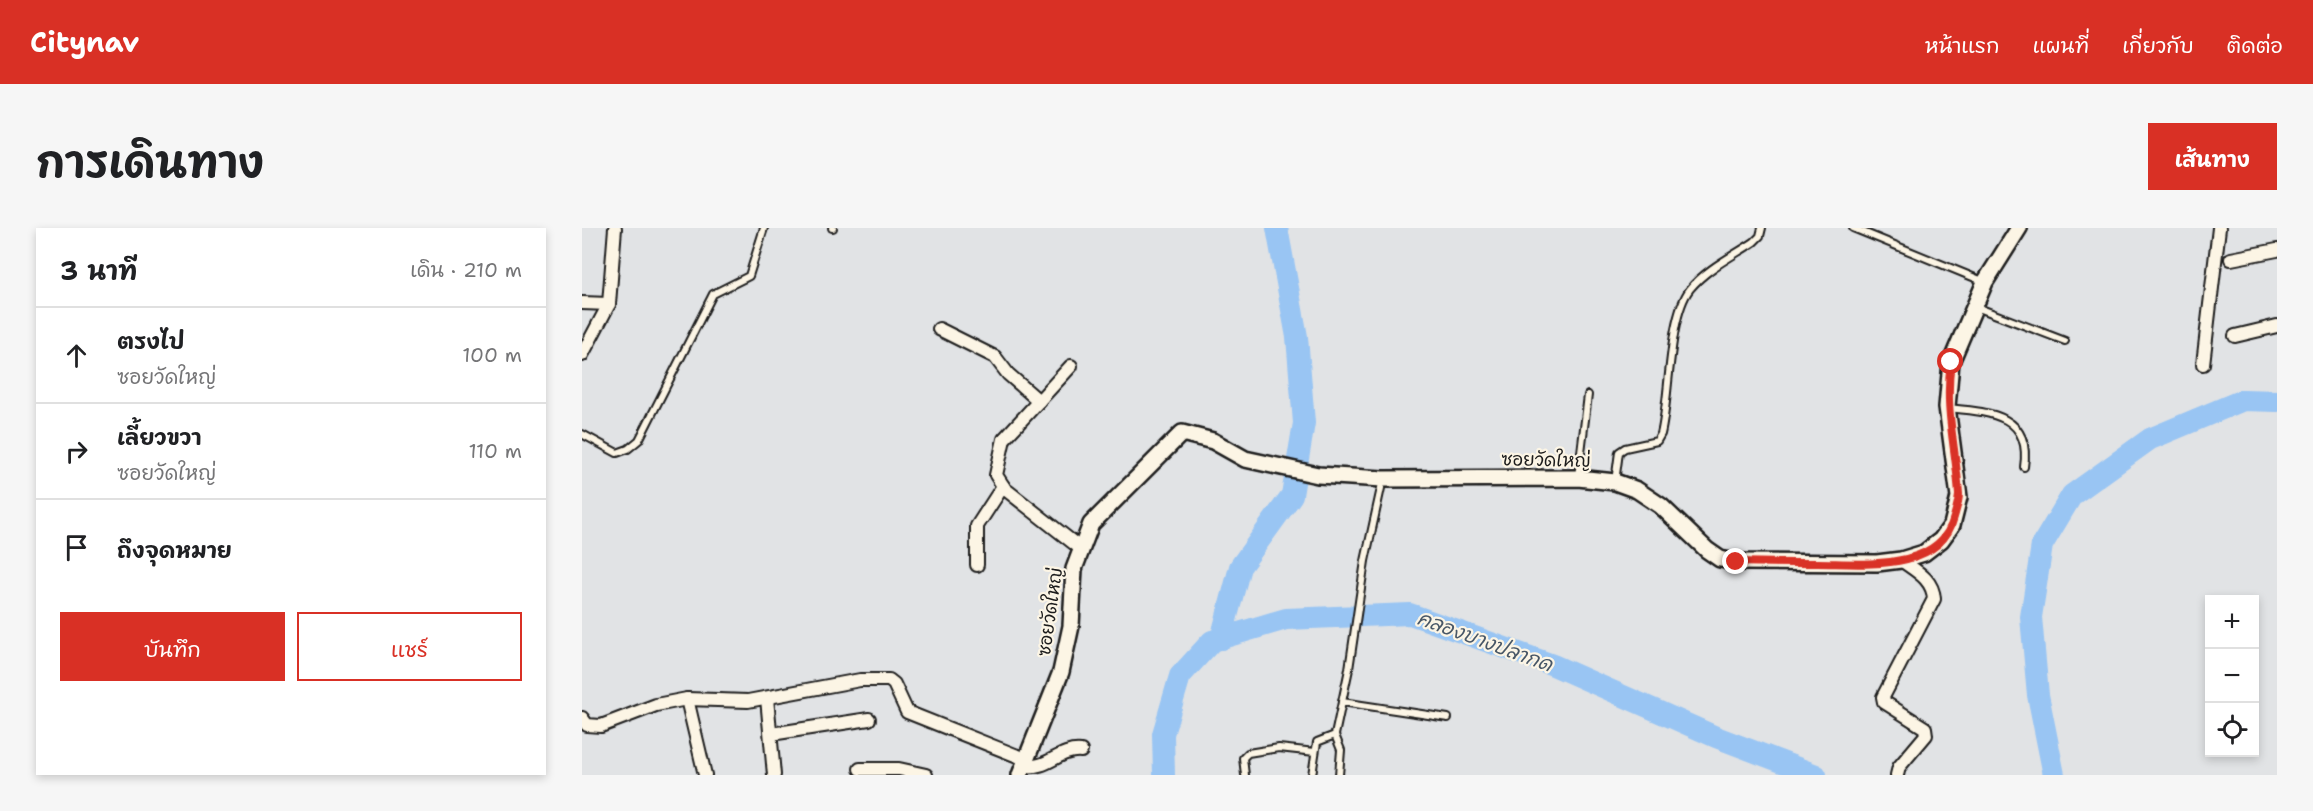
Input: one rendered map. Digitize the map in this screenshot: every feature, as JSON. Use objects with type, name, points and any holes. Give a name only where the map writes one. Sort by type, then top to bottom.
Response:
[{"type":"street","points":[[582,355],[609,304],[615,228]]},
{"type":"street","name":"ซอยวัดใหญ่","points":[[1023,767],[1061,672],[1071,626],[1074,569],[1080,548],[1091,524],[1182,433],[1213,441],[1245,459],[1318,475],[1383,479],[1578,478],[1615,482],[1637,490],[1661,506],[1720,559],[1736,562],[1877,563],[1901,560],[1924,553],[1941,540],[1952,525],[1959,497],[1947,408],[1951,362],[1985,282],[2019,228]]},
{"type":"street","points":[[2203,364],[2219,228]]},
{"type":"street","points":[[2231,259],[2277,250]]},
{"type":"street","points":[[582,303],[609,304]]},
{"type":"street","points":[[2235,336],[2277,326]]},
{"type":"street","points":[[939,329],[995,357],[1008,374],[1039,401]]},
{"type":"street","points":[[1071,366],[1004,439],[996,475],[1003,486],[1080,548]]},
{"type":"street","points":[[978,565],[977,526],[1003,486]]},
{"type":"street","points":[[1897,775],[1899,767],[1926,735],[1925,728],[1884,702],[1883,697],[1934,599],[1933,588],[1928,580],[1901,560]]},
{"type":"street","points":[[582,718],[587,725],[601,726],[656,705],[687,699],[707,702],[767,698],[848,681],[889,680],[894,684],[900,701],[909,713],[1023,767],[1040,767],[1065,753],[1082,751]]},
{"type":"street","points":[[767,698],[774,775]]},
{"type":"street","points":[[687,699],[705,775]]},
{"type":"street","points":[[771,734],[869,719]]},
{"type":"street","points":[[860,769],[898,769],[926,775]]},
{"type":"lane","points":[[582,434],[617,453],[628,449],[639,440],[713,294],[749,276],[764,228]]},
{"type":"lane","points":[[1615,482],[1619,452],[1625,448],[1657,441],[1661,434],[1678,322],[1687,294],[1702,277],[1754,242],[1760,236],[1762,228]]},
{"type":"lane","points":[[1853,228],[1985,282]]},
{"type":"lane","points":[[1975,306],[2065,341]]},
{"type":"lane","points":[[1578,478],[1588,395]]},
{"type":"lane","points":[[1947,408],[1984,412],[2006,419],[2023,436],[2027,447],[2024,467]]},
{"type":"lane","points":[[1339,775],[1341,750],[1335,735],[1349,669],[1365,561],[1383,479]]},
{"type":"lane","points":[[1342,702],[1448,718]]},
{"type":"lane","points":[[1312,775],[1317,742],[1335,735]]},
{"type":"lane","points":[[1245,775],[1243,758],[1248,753],[1279,748],[1315,752]]},
{"type":"waterway","points":[[1221,639],[1240,567],[1292,495],[1304,423],[1297,337],[1277,228]]},
{"type":"waterway","name":"คลองบางปลากด","points":[[2054,775],[2038,695],[2031,617],[2042,545],[2072,495],[2150,439],[2243,400],[2277,401]]},
{"type":"waterway","name":"คลองบางปลากด","points":[[1164,775],[1163,734],[1180,676],[1212,641],[1286,619],[1410,614],[1553,665],[1716,737],[1816,775]]},
{"type":"route","points":[[1736,562],[1877,563],[1901,560],[1924,553],[1941,540],[1952,525],[1959,497],[1947,408],[1947,387],[1951,362]]}]
